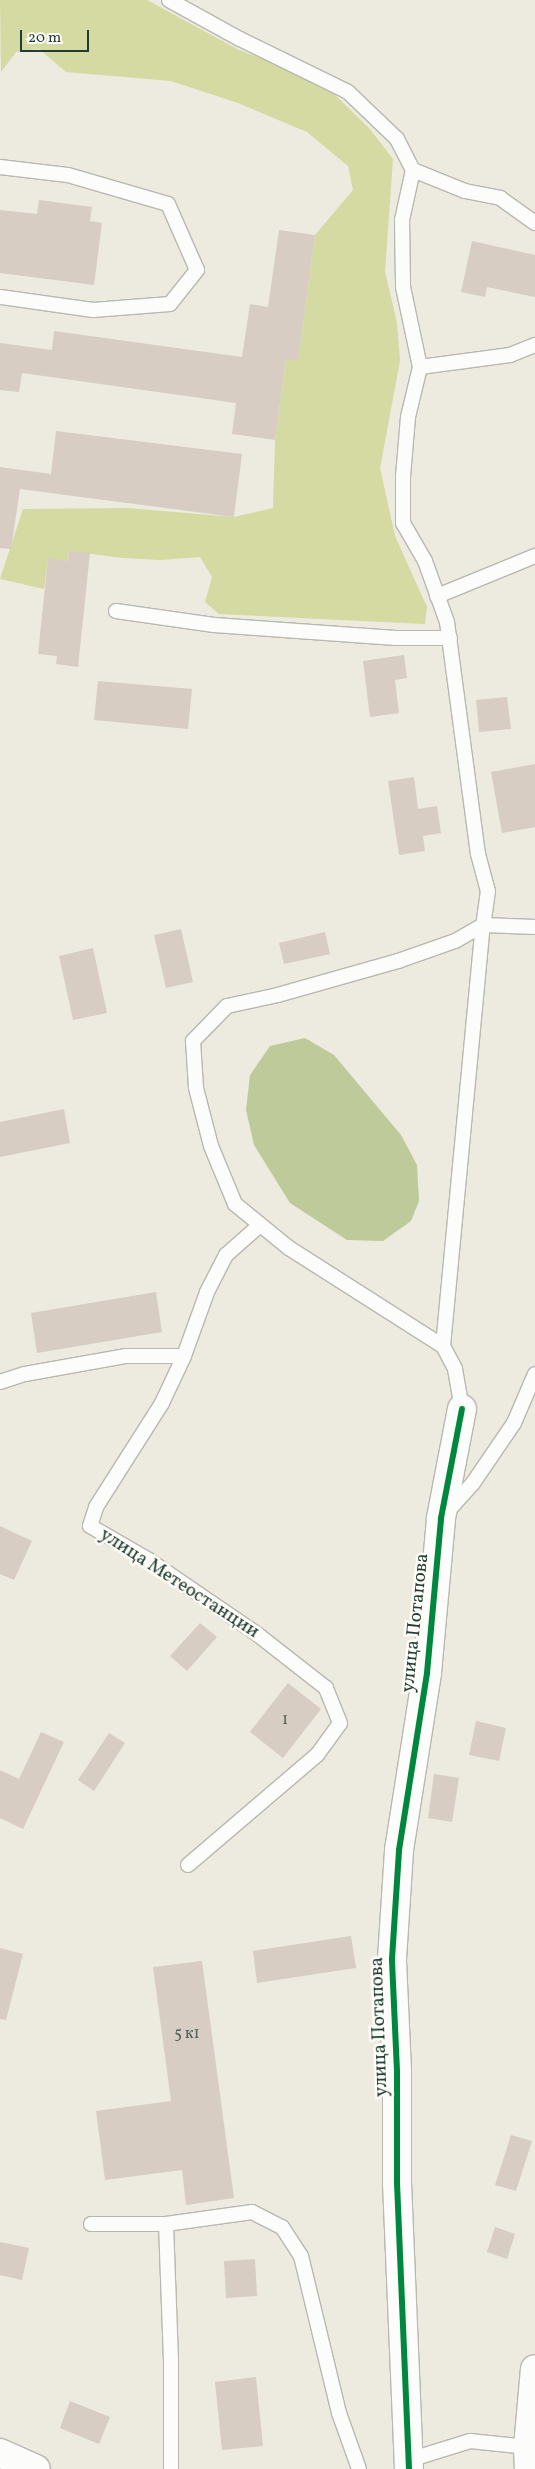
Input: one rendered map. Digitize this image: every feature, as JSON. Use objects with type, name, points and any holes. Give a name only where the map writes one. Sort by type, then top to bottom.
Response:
[{"type":"street","name":"улица Потапова","points":[[409,2464],[397,2183],[397,2071],[392,1959],[399,1850],[427,1673],[442,1518],[462,1409]]},
{"type":"street","points":[[528,2458],[535,2369]]},
{"type":"street","points":[[0,2453],[36,2469]]},
{"type":"lane","points":[[169,0],[240,39],[348,92],[397,139],[413,170],[402,220],[403,287],[420,367],[408,417],[402,476],[403,523],[425,561],[447,622],[478,854],[488,891],[483,925],[443,1346],[454,1369],[462,1409]]},
{"type":"lane","points":[[0,166],[68,174],[168,204],[196,270],[170,304],[93,310],[0,297]]},
{"type":"lane","points":[[413,170],[465,191],[500,198],[535,222]]},
{"type":"lane","points":[[420,367],[510,355],[535,345]]},
{"type":"lane","points":[[437,596],[535,556]]},
{"type":"lane","points":[[116,611],[214,624],[396,638],[450,638]]},
{"type":"lane","points":[[443,1346],[289,1248],[235,1204],[211,1146],[196,1088],[193,1041],[227,1006],[278,995],[398,961],[455,941],[483,925],[535,926]]},
{"type":"lane","name":"улица Метеостанции","points":[[188,1865],[317,1755],[340,1723],[326,1688],[241,1624],[149,1560],[90,1526],[96,1507],[162,1403],[184,1356],[207,1292],[226,1255],[260,1225]]},
{"type":"lane","points":[[0,1382],[25,1374],[126,1356],[184,1356]]},
{"type":"lane","points":[[442,1518],[473,1483],[514,1423],[535,1374]]},
{"type":"lane","points":[[91,2224],[166,2224],[252,2212],[282,2227],[301,2256],[339,2413],[359,2469]]},
{"type":"lane","points":[[166,2224],[171,2361],[171,2469]]},
{"type":"lane","points":[[409,2464],[470,2441],[528,2458]]},
{"type":"green space","points":[[0,0],[147,0],[239,50],[283,67],[332,92],[369,128],[393,159],[385,272],[397,322],[400,361],[380,468],[395,536],[427,607],[425,624],[219,614],[205,602],[212,577],[200,557],[161,560],[122,558],[69,551],[68,561],[48,559],[44,589],[0,579],[23,509],[127,508],[234,517],[273,508],[275,440],[286,359],[298,360],[315,235],[353,190],[348,166],[307,132],[238,103],[171,81],[66,72],[39,49],[16,52],[1,72]]},
{"type":"green space","points":[[305,1038],[334,1055],[401,1135],[417,1165],[419,1201],[411,1221],[383,1241],[347,1240],[290,1203],[254,1145],[246,1110],[250,1075],[270,1046]]},
{"type":"building","points":[[39,200],[92,207],[90,221],[102,223],[94,285],[0,273],[0,210],[37,214]]},
{"type":"building","points":[[279,230],[315,235],[298,361],[286,359],[275,440],[232,434],[236,403],[22,373],[19,392],[0,390],[0,343],[52,350],[54,331],[242,357],[250,304],[268,307]]},
{"type":"building","points":[[472,241],[535,255],[535,297],[487,287],[485,297],[461,292]]},
{"type":"building","points":[[56,431],[242,454],[234,517],[20,489],[11,549],[0,548],[0,467],[51,474]]},
{"type":"building","points":[[69,551],[90,553],[78,667],[56,664],[57,656],[38,654],[48,558],[68,561]]},
{"type":"building","points":[[404,655],[407,678],[395,680],[399,713],[370,717],[363,661]]},
{"type":"building","points":[[98,681],[192,689],[188,729],[94,720]]},
{"type":"building","points":[[507,697],[511,729],[479,732],[476,700]]},
{"type":"building","points":[[535,764],[535,827],[502,833],[491,772]]},
{"type":"building","points":[[414,777],[418,809],[437,806],[441,833],[423,836],[425,851],[399,855],[388,781]]},
{"type":"building","points":[[181,929],[193,982],[166,988],[154,935]]},
{"type":"building","points":[[325,932],[330,954],[284,964],[279,943]]},
{"type":"building","points":[[93,948],[107,1013],[73,1020],[59,956]]},
{"type":"building","points":[[64,1109],[70,1143],[0,1157],[0,1122]]},
{"type":"building","points":[[156,1292],[162,1332],[37,1353],[31,1313]]},
{"type":"building","points":[[0,1526],[32,1541],[14,1580],[0,1574]]},
{"type":"building","points":[[200,1623],[217,1637],[187,1671],[170,1656]]},
{"type":"building","points":[[288,1683],[321,1709],[283,1758],[250,1732]]},
{"type":"building","points":[[476,1721],[506,1728],[499,1761],[469,1755]]},
{"type":"building","points":[[41,1732],[64,1742],[23,1829],[0,1818],[0,1770],[19,1779]]},
{"type":"building","points":[[109,1733],[125,1743],[94,1791],[78,1780]]},
{"type":"building","points":[[434,1774],[459,1778],[452,1822],[428,1818]]},
{"type":"building","points":[[351,1936],[356,1968],[257,1983],[253,1951]]},
{"type":"building","points":[[0,1948],[23,1954],[6,2020],[0,2019]]},
{"type":"building","points":[[202,1961],[234,2198],[186,2205],[182,2170],[105,2180],[96,2111],[171,2101],[153,1967]]},
{"type":"building","points":[[511,2135],[532,2141],[516,2191],[495,2185]]},
{"type":"building","points":[[495,2227],[515,2234],[507,2259],[487,2252]]},
{"type":"building","points":[[0,2242],[29,2248],[22,2280],[0,2275]]},
{"type":"building","points":[[255,2259],[257,2296],[226,2298],[224,2261]]},
{"type":"building","points":[[256,2377],[263,2446],[222,2450],[215,2382]]},
{"type":"building","points":[[70,2401],[110,2417],[99,2444],[60,2428]]},
{"type":"cycle path","points":[[409,2469],[397,2183],[397,2071],[392,1959],[399,1850],[427,1673],[441,1518],[462,1409]]}]
